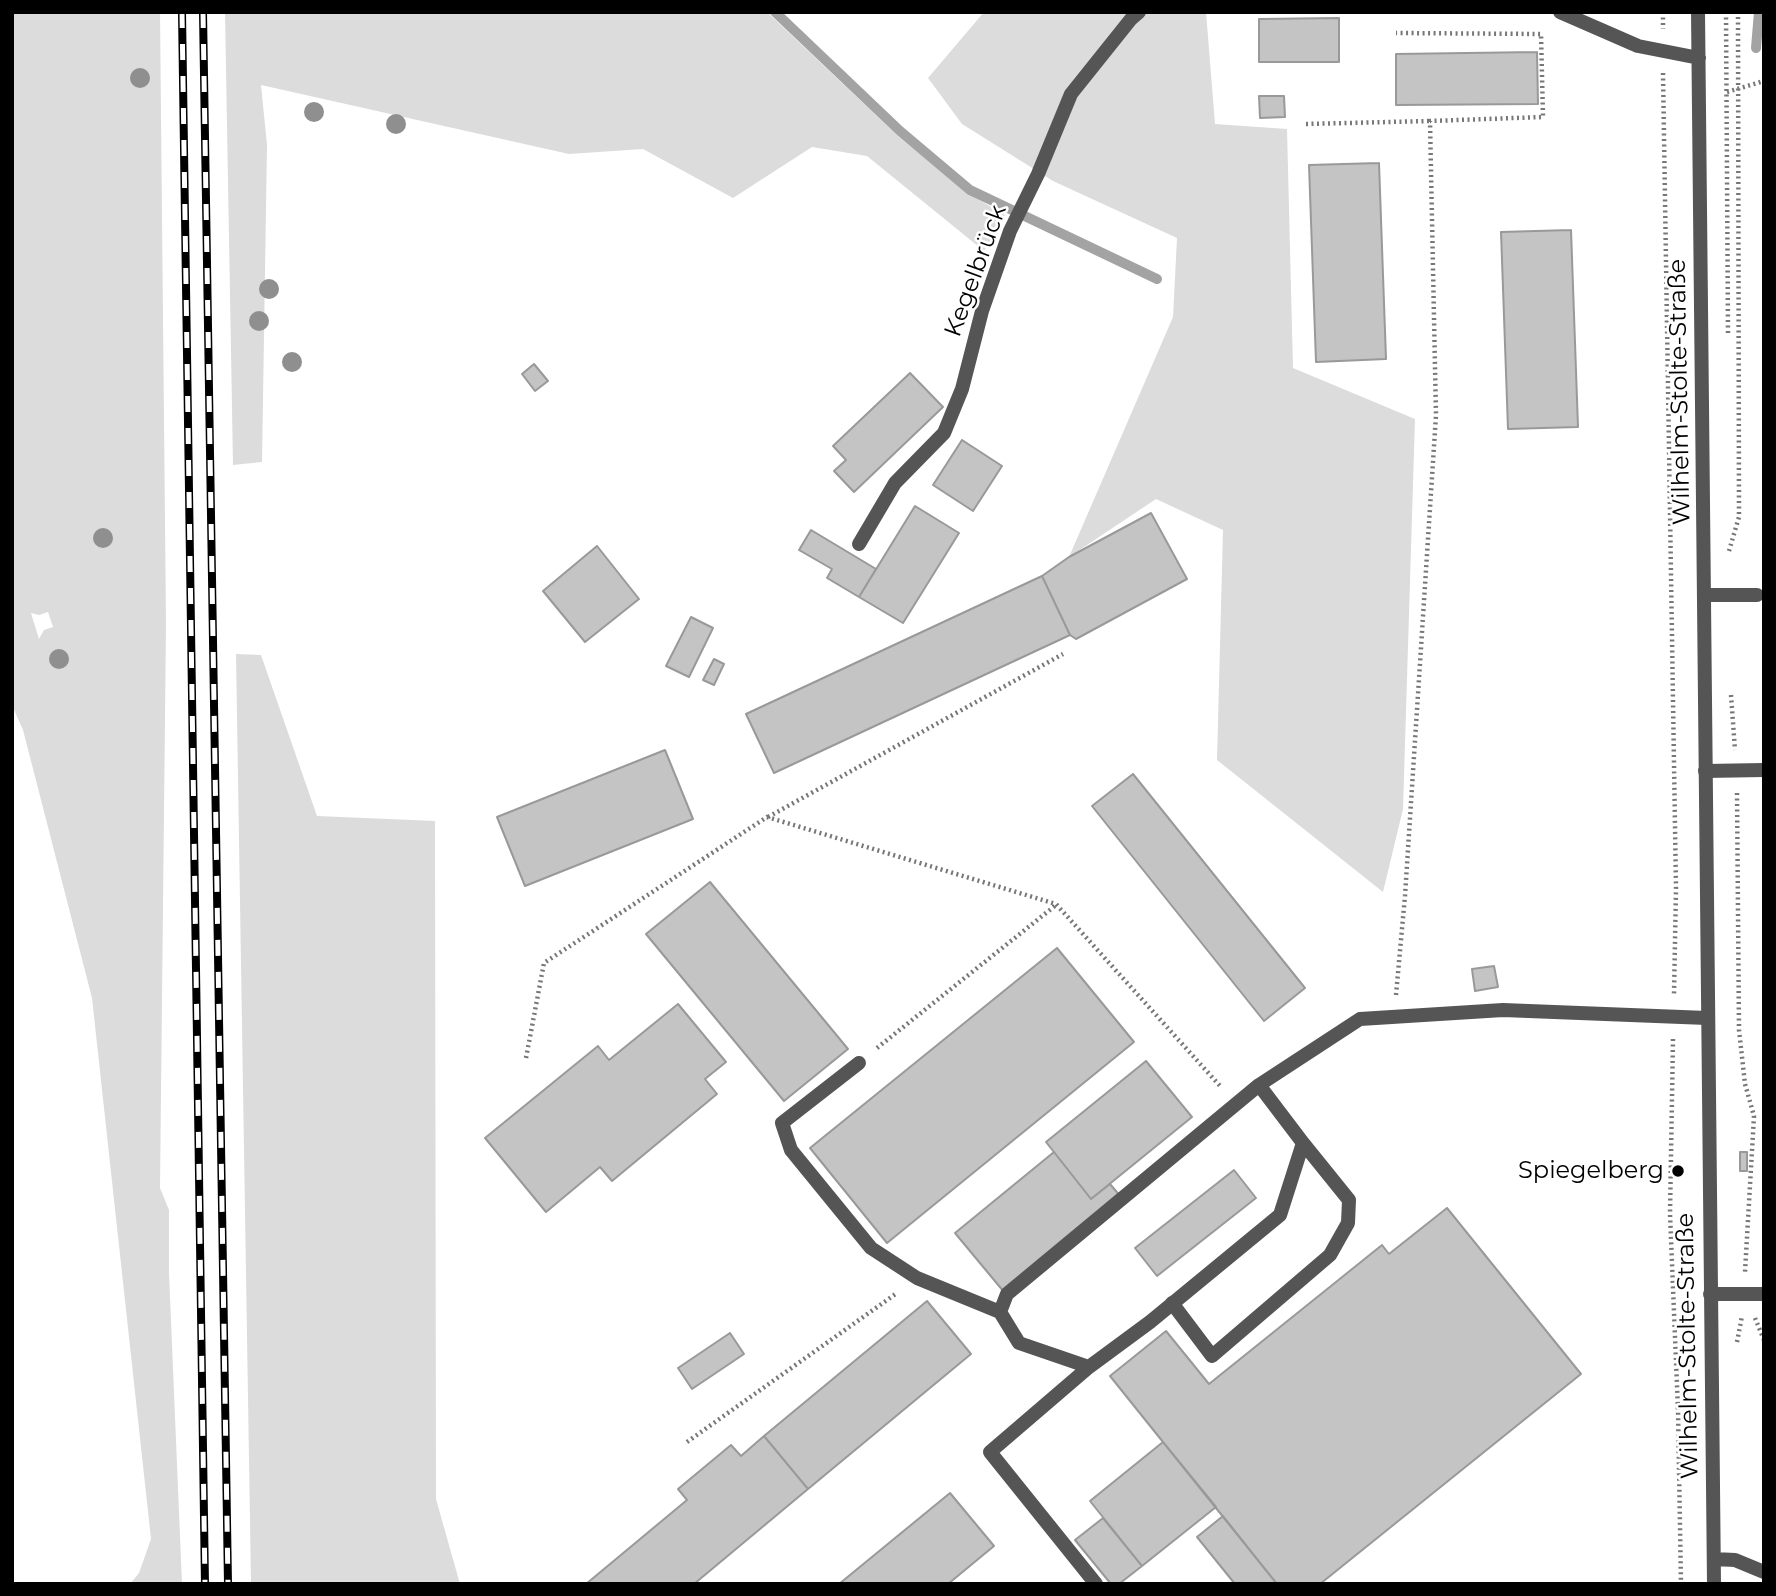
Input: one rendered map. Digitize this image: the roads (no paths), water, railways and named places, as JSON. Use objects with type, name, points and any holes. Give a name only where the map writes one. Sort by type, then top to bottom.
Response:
[{"type":"street","name":"Kegelbrück","points":[[859,544],[895,483],[944,433],[962,389],[982,311],[1010,231],[1038,174],[1071,94],[1139,12]]},
{"type":"street","points":[[1560,12],[1638,46],[1699,58]]},
{"type":"street","name":"Wilhelm-Stolte-Straße","points":[[1698,12],[1714,1584]]},
{"type":"street","points":[[1705,595],[1757,594]]},
{"type":"street","points":[[1705,771],[1764,771]]},
{"type":"street","points":[[1000,1312],[1007,1294],[1259,1085],[1360,1019],[1503,1010],[1707,1018]]},
{"type":"street","points":[[859,1063],[782,1123],[791,1150],[872,1248],[917,1278],[1000,1312],[1019,1343],[1089,1367]]},
{"type":"street","points":[[1172,1303],[1212,1356],[1330,1255],[1348,1223],[1349,1200],[1259,1085]]},
{"type":"street","points":[[1096,1584],[990,1452],[1089,1367],[1280,1214],[1303,1143]]},
{"type":"street","points":[[1710,1294],[1764,1294]]},
{"type":"street","points":[[1714,1559],[1735,1560],[1764,1573]]},
{"type":"waterway","points":[[775,12],[900,131],[970,190],[1157,279]]},
{"type":"waterway","points":[[1756,48],[1759,12]]},
{"type":"railway","points":[[182,12],[205,1584]]},
{"type":"railway","points":[[203,12],[228,1584]]},
{"type":"place","name":"Spiegelberg","points":[[1678,1171]]}]
